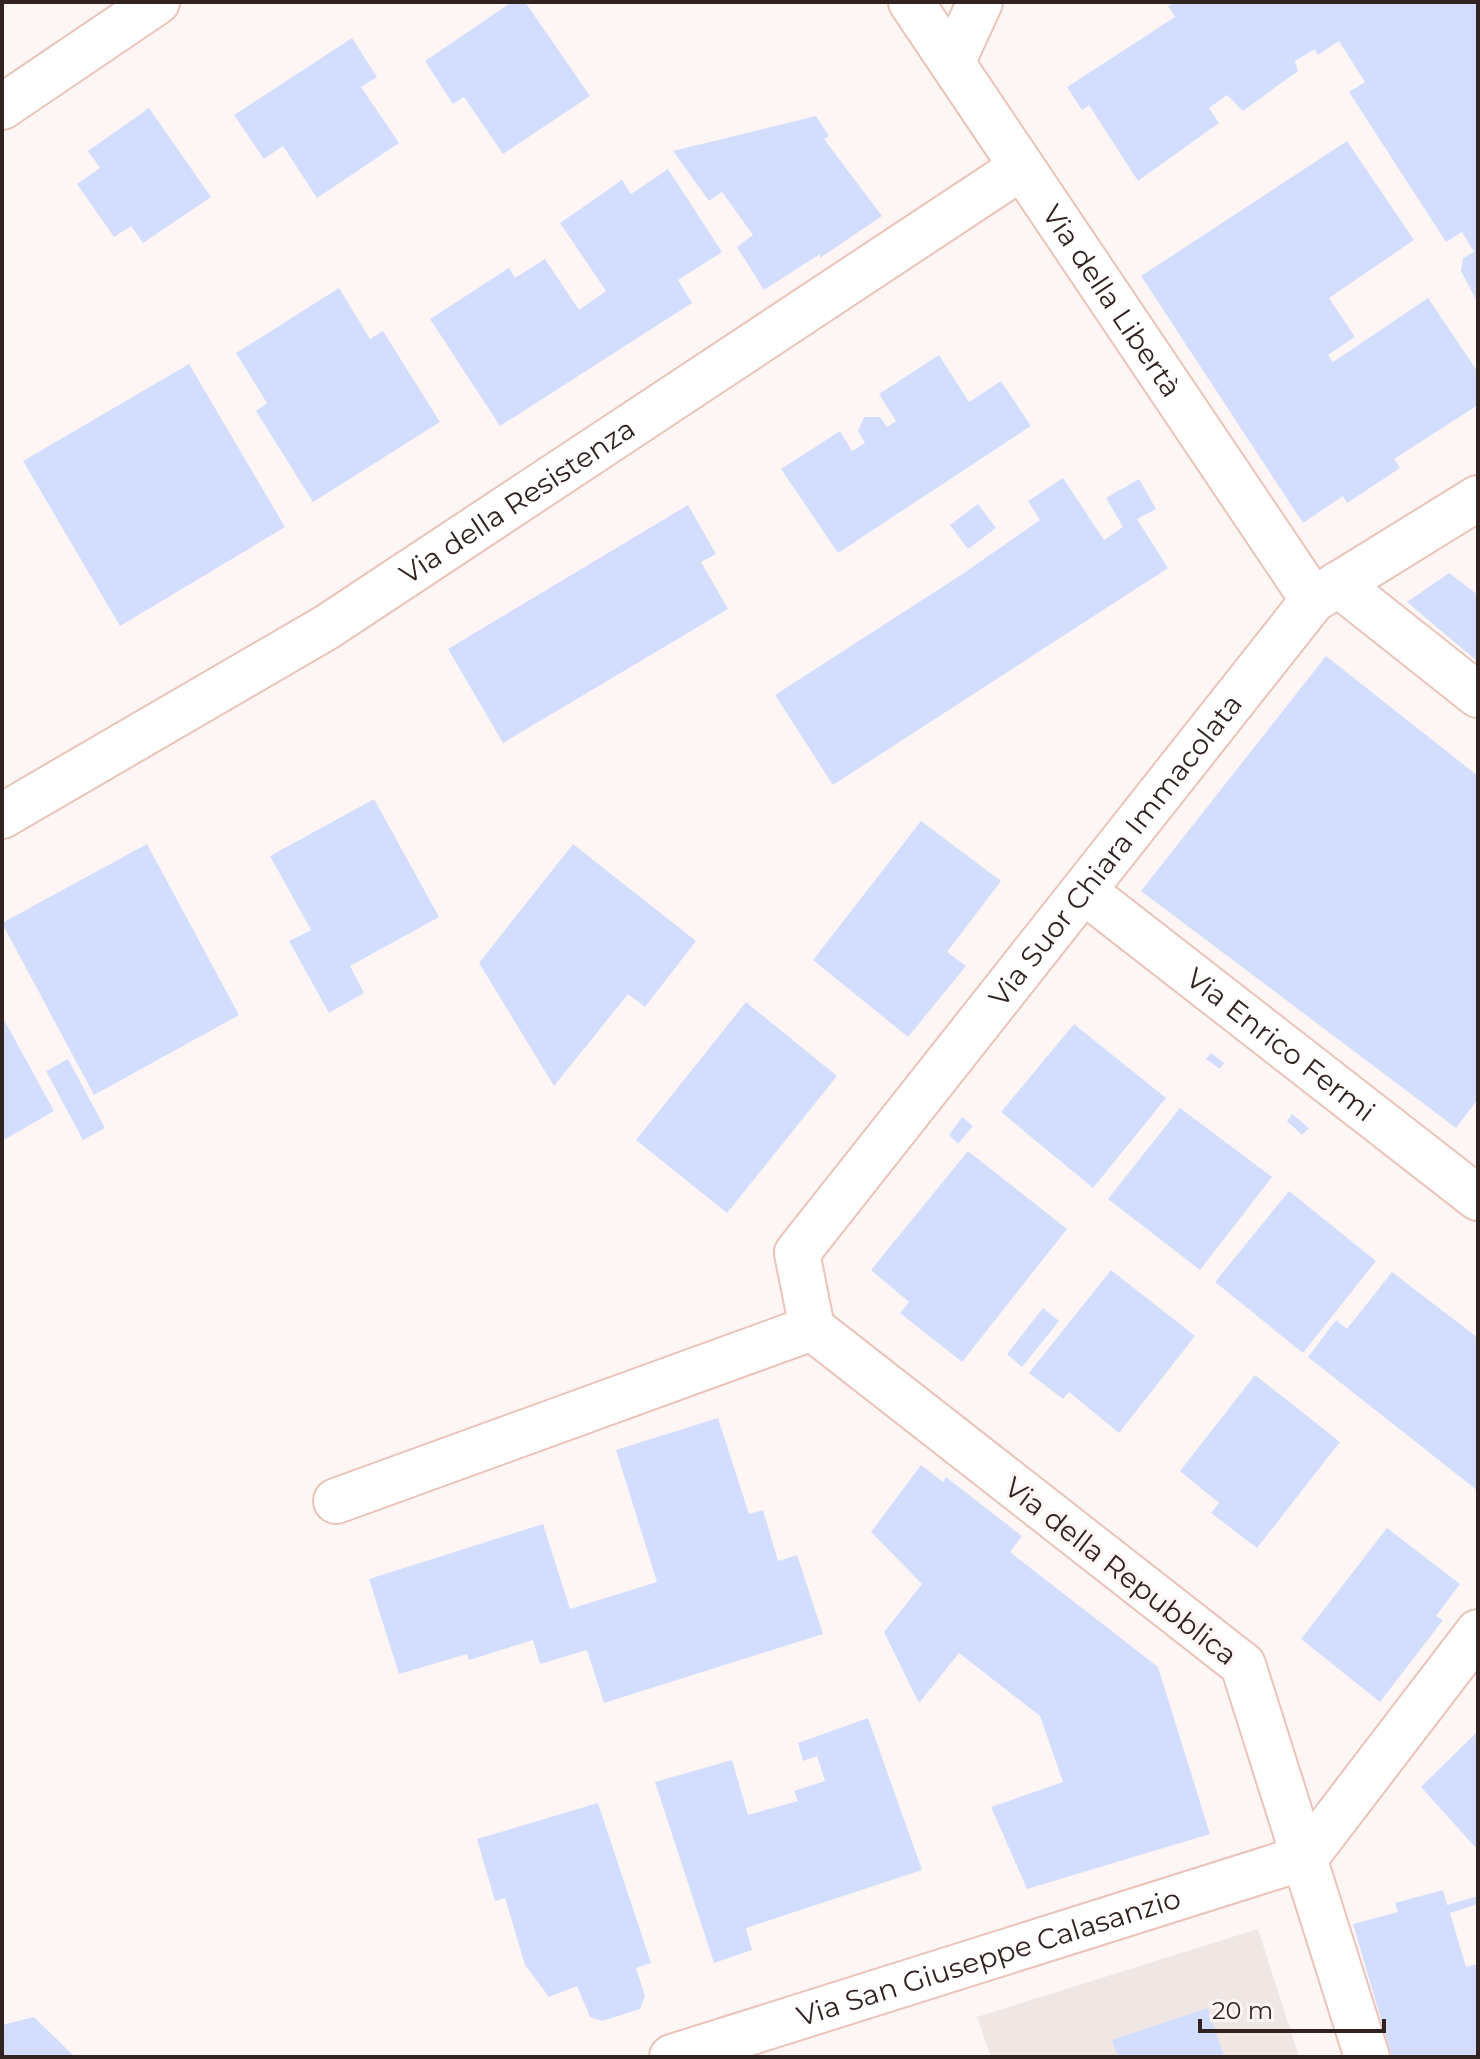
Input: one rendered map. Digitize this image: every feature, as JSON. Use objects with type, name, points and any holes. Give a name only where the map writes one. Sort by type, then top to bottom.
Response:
[{"type":"street","points":[[2,107],[157,2]]},
{"type":"street","name":"Via della Libertà","points":[[911,2],[1022,167],[1326,592],[1478,695]]},
{"type":"street","points":[[952,63],[980,2]]},
{"type":"street","name":"Via della Resistenza","points":[[2,816],[327,627],[1022,167]]},
{"type":"street","name":"Via Suor Chiara Immacolata","points":[[812,1328],[797,1253],[1085,892],[1326,592],[1478,498]]},
{"type":"street","name":"Via Enrico Fermi","points":[[1085,892],[1478,1198]]},
{"type":"street","points":[[336,1501],[812,1328]]},
{"type":"street","name":"Via della Repubblica","points":[[812,1328],[1243,1665],[1367,2057]]},
{"type":"street","points":[[1306,1857],[1478,1632]]},
{"type":"street","name":"Via San Giuseppe Calasanzio","points":[[672,2057],[1306,1857]]},
{"type":"shaded area","points":[[1258,1929],[1299,2057],[991,2057],[977,2017]]},
{"type":"building","points":[[512,2],[525,2],[590,96],[503,154],[464,97],[453,104],[425,61]]},
{"type":"building","points":[[1175,2],[1478,2],[1478,304],[1461,271],[1463,258],[1474,252],[1462,232],[1446,242],[1349,92],[1365,82],[1339,41],[1318,55],[1315,49],[1295,61],[1298,71],[1243,111],[1227,95],[1209,108],[1219,123],[1138,181],[1089,105],[1082,110],[1067,87],[1175,17],[1168,6]]},
{"type":"building","points":[[352,38],[377,77],[361,87],[399,143],[317,198],[283,146],[264,159],[234,115]]},
{"type":"building","points":[[149,108],[211,197],[143,243],[131,226],[114,237],[77,184],[100,168],[88,151]]},
{"type":"building","points":[[816,116],[829,136],[824,139],[882,216],[820,258],[820,254],[764,290],[737,247],[753,235],[722,192],[709,201],[673,151]]},
{"type":"building","points":[[1347,141],[1414,240],[1329,298],[1355,337],[1328,355],[1333,362],[1428,298],[1478,372],[1478,405],[1394,459],[1400,468],[1347,503],[1343,496],[1303,523],[1141,276]]},
{"type":"building","points":[[668,169],[722,252],[678,280],[692,303],[500,426],[430,319],[509,268],[515,278],[545,259],[579,310],[606,291],[560,223],[622,180],[631,194]]},
{"type":"building","points":[[339,288],[370,339],[383,331],[440,422],[313,502],[256,411],[267,403],[236,353]]},
{"type":"building","points":[[939,355],[969,402],[1001,381],[1031,426],[838,553],[781,469],[840,431],[852,451],[865,443],[858,431],[864,417],[880,417],[887,427],[896,421],[879,394]]},
{"type":"building","points":[[189,364],[285,527],[120,626],[23,461]]},
{"type":"building","points":[[1063,478],[1104,540],[1123,527],[1106,498],[1139,479],[1156,509],[1137,519],[1168,568],[833,785],[775,695],[1040,520],[1028,501]]},
{"type":"building","points":[[978,504],[996,528],[968,549],[950,525]]},
{"type":"building","points":[[688,505],[716,554],[701,562],[728,609],[503,743],[448,649]]},
{"type":"building","points":[[1449,573],[1478,595],[1478,662],[1407,602]]},
{"type":"building","points":[[1326,656],[1478,776],[1478,1099],[1456,1128],[1141,891]]},
{"type":"building","points":[[374,799],[439,917],[350,966],[364,993],[329,1013],[289,941],[311,930],[270,856]]},
{"type":"building","points":[[921,821],[1001,881],[947,952],[966,966],[908,1037],[813,960]]},
{"type":"building","points":[[147,844],[239,1015],[94,1095],[2,923]]},
{"type":"building","points":[[573,844],[696,941],[645,1007],[628,994],[554,1086],[479,963]]},
{"type":"building","points":[[746,1002],[837,1076],[727,1213],[636,1140]]},
{"type":"building","points":[[2,1016],[54,1111],[2,1141]]},
{"type":"building","points":[[1074,1024],[1166,1098],[1093,1188],[1001,1112]]},
{"type":"building","points":[[1211,1053],[1224,1063],[1220,1069],[1206,1059]]},
{"type":"building","points":[[68,1059],[105,1128],[83,1140],[46,1071]]},
{"type":"building","points":[[1180,1108],[1272,1177],[1200,1270],[1108,1199]]},
{"type":"building","points":[[1292,1114],[1309,1128],[1302,1135],[1287,1121]]},
{"type":"building","points":[[962,1117],[973,1126],[958,1144],[949,1135]]},
{"type":"building","points":[[968,1151],[1067,1229],[962,1362],[900,1313],[909,1302],[871,1270]]},
{"type":"building","points":[[1289,1191],[1376,1261],[1303,1353],[1215,1282]]},
{"type":"building","points":[[1111,1270],[1195,1336],[1119,1433],[1069,1392],[1063,1399],[1029,1373]]},
{"type":"building","points":[[1392,1272],[1478,1338],[1478,1491],[1308,1357],[1336,1320],[1347,1329]]},
{"type":"building","points":[[1043,1308],[1059,1321],[1022,1367],[1007,1354]]},
{"type":"building","points":[[1255,1375],[1340,1442],[1257,1548],[1211,1513],[1219,1503],[1180,1471]]},
{"type":"building","points":[[718,1418],[749,1514],[763,1510],[778,1561],[797,1555],[823,1634],[604,1703],[587,1650],[540,1664],[533,1640],[469,1660],[467,1654],[399,1674],[369,1579],[543,1524],[570,1609],[657,1582],[616,1450]]},
{"type":"building","points":[[921,1465],[943,1482],[946,1477],[1022,1536],[1010,1552],[1158,1667],[1210,1834],[1027,1889],[991,1807],[1063,1782],[1040,1716],[959,1653],[919,1703],[884,1632],[922,1584],[871,1532]]},
{"type":"building","points":[[1387,1528],[1460,1584],[1436,1616],[1443,1620],[1380,1702],[1301,1639]]},
{"type":"building","points":[[868,1718],[922,1870],[746,1928],[752,1950],[714,1963],[655,1782],[732,1760],[748,1815],[798,1801],[794,1791],[825,1781],[817,1756],[803,1761],[798,1743]]},
{"type":"building","points":[[1478,1731],[1478,1844],[1475,1847],[1421,1787]]},
{"type":"building","points":[[598,1803],[651,1963],[636,1968],[645,1996],[640,2009],[602,2021],[590,2017],[577,1986],[549,1997],[525,1965],[505,1898],[495,1901],[477,1839]]},
{"type":"building","points":[[1443,1890],[1447,1905],[1478,1896],[1478,1904],[1450,1913],[1466,1967],[1477,1964],[1478,1968],[1478,2057],[1392,2057],[1353,1924],[1398,1912],[1395,1903]]},
{"type":"building","points":[[1208,2008],[1224,2057],[1118,2057],[1112,2040]]},
{"type":"building","points":[[34,2017],[75,2057],[2,2057],[2,2025]]}]
